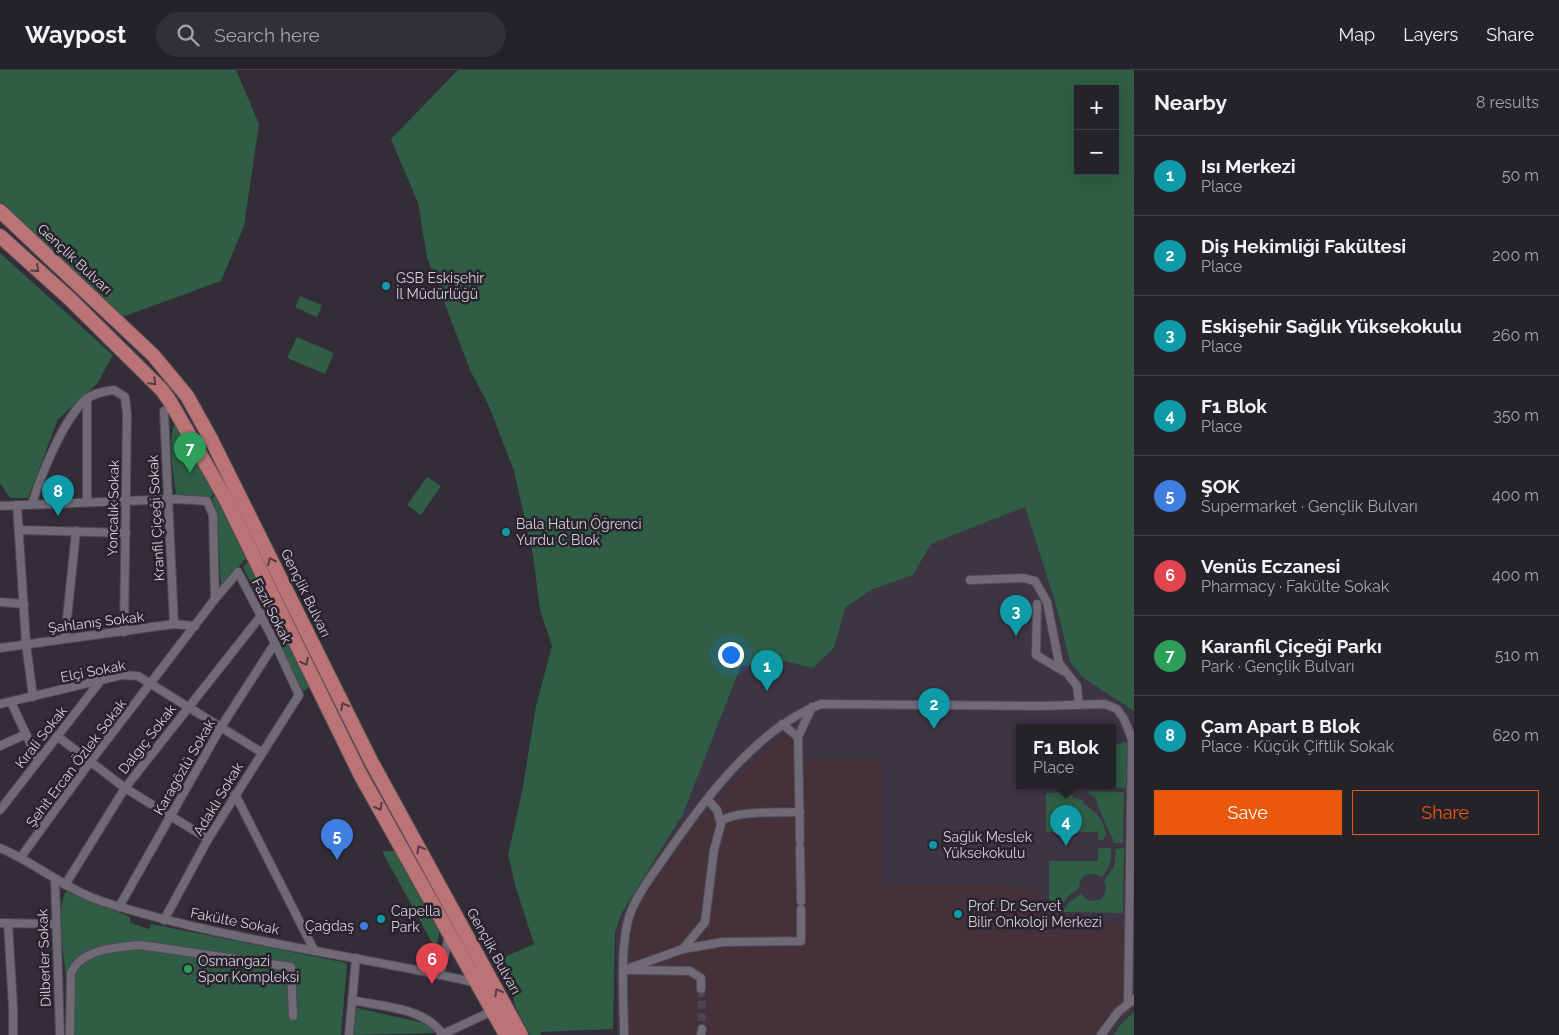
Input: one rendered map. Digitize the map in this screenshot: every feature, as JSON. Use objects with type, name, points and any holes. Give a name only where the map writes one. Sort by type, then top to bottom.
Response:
[{"type":"highway","name":"Gençlik Bulvarı","points":[[0,211],[153,355],[187,396],[212,441],[372,761],[521,1035]]},
{"type":"highway","points":[[0,236],[70,299],[162,390],[224,496],[360,774],[506,1035]]},
{"type":"street","name":"Yoncalık Sokak","points":[[87,398],[100,391],[114,390],[125,397],[127,414],[124,632]]},
{"type":"street","points":[[87,398],[87,502]]},
{"type":"street","points":[[32,504],[40,480],[68,422],[87,398]]},
{"type":"street","name":"Kranfil Çiçeği Sokak","points":[[164,411],[174,624]]},
{"type":"street","points":[[0,506],[168,500],[207,502],[212,515],[215,599],[151,684]]},
{"type":"street","points":[[17,505],[26,643],[33,697]]},
{"type":"street","points":[[18,530],[126,533]]},
{"type":"street","points":[[65,638],[76,531]]},
{"type":"street","name":"Fazıl Sokak","points":[[215,599],[238,572],[275,643],[298,695]]},
{"type":"street","points":[[970,580],[1023,578],[1035,581],[1047,602],[1059,663],[1077,686],[1079,705]]},
{"type":"street","points":[[0,602],[24,604]]},
{"type":"street","name":"Dalgıç Sokak","points":[[65,884],[125,788],[260,617],[277,604]]},
{"type":"street","points":[[1037,604],[1036,655],[1065,672]]},
{"type":"street","name":"Şahlanış Sokak","points":[[0,648],[174,624],[195,626]]},
{"type":"street","name":"Karagözlü Sokak","points":[[119,907],[221,727],[275,643]]},
{"type":"street","name":"Elçi Sokak","points":[[0,704],[122,675],[138,676],[261,752]]},
{"type":"street","name":"Kırali Sokak","points":[[0,810],[102,680]]},
{"type":"street","name":"Şehit Ercan Özlek Sokak","points":[[21,857],[90,762],[151,684]]},
{"type":"street","name":"Adaklı Sokak","points":[[164,920],[208,839],[298,695]]},
{"type":"street","points":[[11,702],[38,760]]},
{"type":"street","points":[[624,1035],[626,931],[639,896],[680,835],[708,800],[746,757],[782,724],[821,704],[1105,704],[1134,721]]},
{"type":"street","points":[[624,970],[683,949],[723,942],[802,941],[798,736],[812,707]]},
{"type":"street","points":[[1101,1035],[1112,1018],[1131,1000],[1132,739],[1130,729],[1119,712]]},
{"type":"street","points":[[782,724],[798,736]]},
{"type":"street","points":[[0,746],[26,734]]},
{"type":"street","points":[[57,736],[125,788],[208,839]]},
{"type":"street","points":[[235,794],[314,950]]},
{"type":"street","points":[[683,949],[704,922],[714,850],[721,821],[717,810],[708,800]]},
{"type":"street","points":[[721,821],[730,817],[750,814],[800,812]]},
{"type":"street","name":"Fakülte Sokak","points":[[0,848],[21,857],[55,879],[102,902],[164,920],[440,974],[477,984]]},
{"type":"street","name":"Dilberler Sokak","points":[[55,879],[60,1035]]},
{"type":"street","points":[[12,1035],[14,1007],[4,923],[55,924]]},
{"type":"street","points":[[440,974],[449,933]]},
{"type":"street","points":[[70,1035],[71,973],[74,966],[96,953],[124,946],[140,945],[291,967],[293,1016]]},
{"type":"street","points":[[349,1035],[356,958]]},
{"type":"street","points":[[624,970],[690,971],[701,978],[701,989]]},
{"type":"street","points":[[352,1000],[425,1016],[436,1025],[442,1035],[486,1014]]},
{"type":"shaded area","points":[[1025,507],[1056,605],[1070,662],[1082,677],[1134,711],[1134,1035],[617,1035],[616,933],[623,913],[683,814],[741,666],[784,661],[813,668],[834,648],[844,608],[871,590],[913,575],[931,544]]},
{"type":"shaded area","points":[[802,728],[802,760],[883,760],[883,886],[994,886],[1040,889],[1040,921],[1123,924],[1123,998],[1093,1035],[630,1035],[632,920],[646,893],[702,815],[747,765],[788,730]]},
{"type":"green space","points":[[0,70],[236,70],[259,124],[244,226],[221,281],[122,317],[0,203]]},
{"type":"green space","points":[[458,70],[1134,70],[1134,711],[1082,677],[1070,662],[1056,605],[1025,507],[931,544],[913,575],[871,590],[845,608],[834,648],[813,668],[784,661],[741,666],[683,814],[622,913],[615,933],[613,1029],[540,1032],[541,1035],[530,1035],[515,1006],[511,975],[491,963],[534,944],[516,888],[508,855],[522,792],[536,706],[552,646],[540,610],[533,555],[514,471],[489,406],[470,370],[427,257],[418,203],[391,139]]},
{"type":"green space","points":[[0,253],[113,355],[97,384],[58,419],[28,498],[10,498],[0,483]]},
{"type":"green space","points":[[300,296],[322,305],[317,317],[295,307]]},
{"type":"green space","points":[[297,337],[334,353],[325,374],[287,358]]},
{"type":"green space","points":[[177,419],[215,492],[211,497],[176,494],[171,445]]},
{"type":"green space","points":[[427,477],[441,486],[421,515],[407,505]]},
{"type":"green space","points":[[216,494],[247,557],[221,588],[217,512],[212,498]]},
{"type":"green space","points":[[249,561],[269,601],[263,606],[243,567]]},
{"type":"green space","points":[[274,612],[311,686],[303,691],[267,619]]},
{"type":"green space","points":[[1127,742],[1126,788],[1116,788],[1117,744]]},
{"type":"green space","points":[[1089,791],[1124,792],[1123,843],[1115,843],[1095,797],[1088,793]]},
{"type":"green space","points":[[1070,792],[1074,798],[1083,800],[1083,803],[1101,820],[1106,835],[1103,840],[1098,840],[1098,832],[1046,832],[1046,793]]},
{"type":"green space","points":[[1098,848],[1111,848],[1110,863],[1105,874],[1102,877],[1095,874],[1085,875],[1080,881],[1079,889],[1069,895],[1058,912],[1049,911],[1049,861],[1098,861]]},
{"type":"green space","points":[[1124,848],[1123,913],[1062,912],[1069,902],[1081,894],[1089,901],[1102,899],[1106,889],[1104,880],[1114,867],[1116,849]]},
{"type":"green space","points":[[382,851],[398,851],[440,928],[436,950]]},
{"type":"green space","name":"Osmangazi Spor Kompleksi","points":[[66,891],[130,917],[130,923],[149,929],[151,924],[347,963],[341,1035],[66,1035],[66,974],[61,912]]},
{"type":"green space","points":[[357,1008],[424,1023],[432,1027],[434,1033],[353,1035]]},
{"type":"green space","points":[[1134,1012],[1134,1035],[1114,1035],[1120,1025]]},
{"type":"tunnel","points":[[701,989],[702,1029]]},
{"type":"place","name":"GSB Eskişehir İl Müdürlüğü","points":[[386,286]]},
{"type":"place","name":"Karanfil Çiçeği Parkı","points":[[190,473]]},
{"type":"place","name":"Çam Apart B Blok","points":[[58,516]]},
{"type":"place","name":"Bala Hatun Öğrenci Yurdu C Blok","points":[[506,532]]},
{"type":"place","name":"Eskişehir Sağlık Yüksekokulu","points":[[1016,636]]},
{"type":"place","name":"Isı Merkezi","points":[[767,691]]},
{"type":"place","name":"Diş Hekimliği Fakültesi","points":[[934,729]]},
{"type":"place","name":"Sağlık Meslek Yüksekokulu","points":[[933,845]]},
{"type":"place","name":"F1 Blok","points":[[1066,846]]},
{"type":"place","name":"ŞOK","points":[[337,860]]},
{"type":"place","name":"Prof. Dr. Servet Bilir Onkoloji Merkezi","points":[[958,914]]},
{"type":"place","name":"Capella Park","points":[[381,919]]},
{"type":"place","name":"Çağdaş","points":[[364,926]]},
{"type":"place","name":"Osmangazi Spor Kompleksi","points":[[188,969]]},
{"type":"place","name":"Venüs Eczanesi","points":[[432,984]]}]
